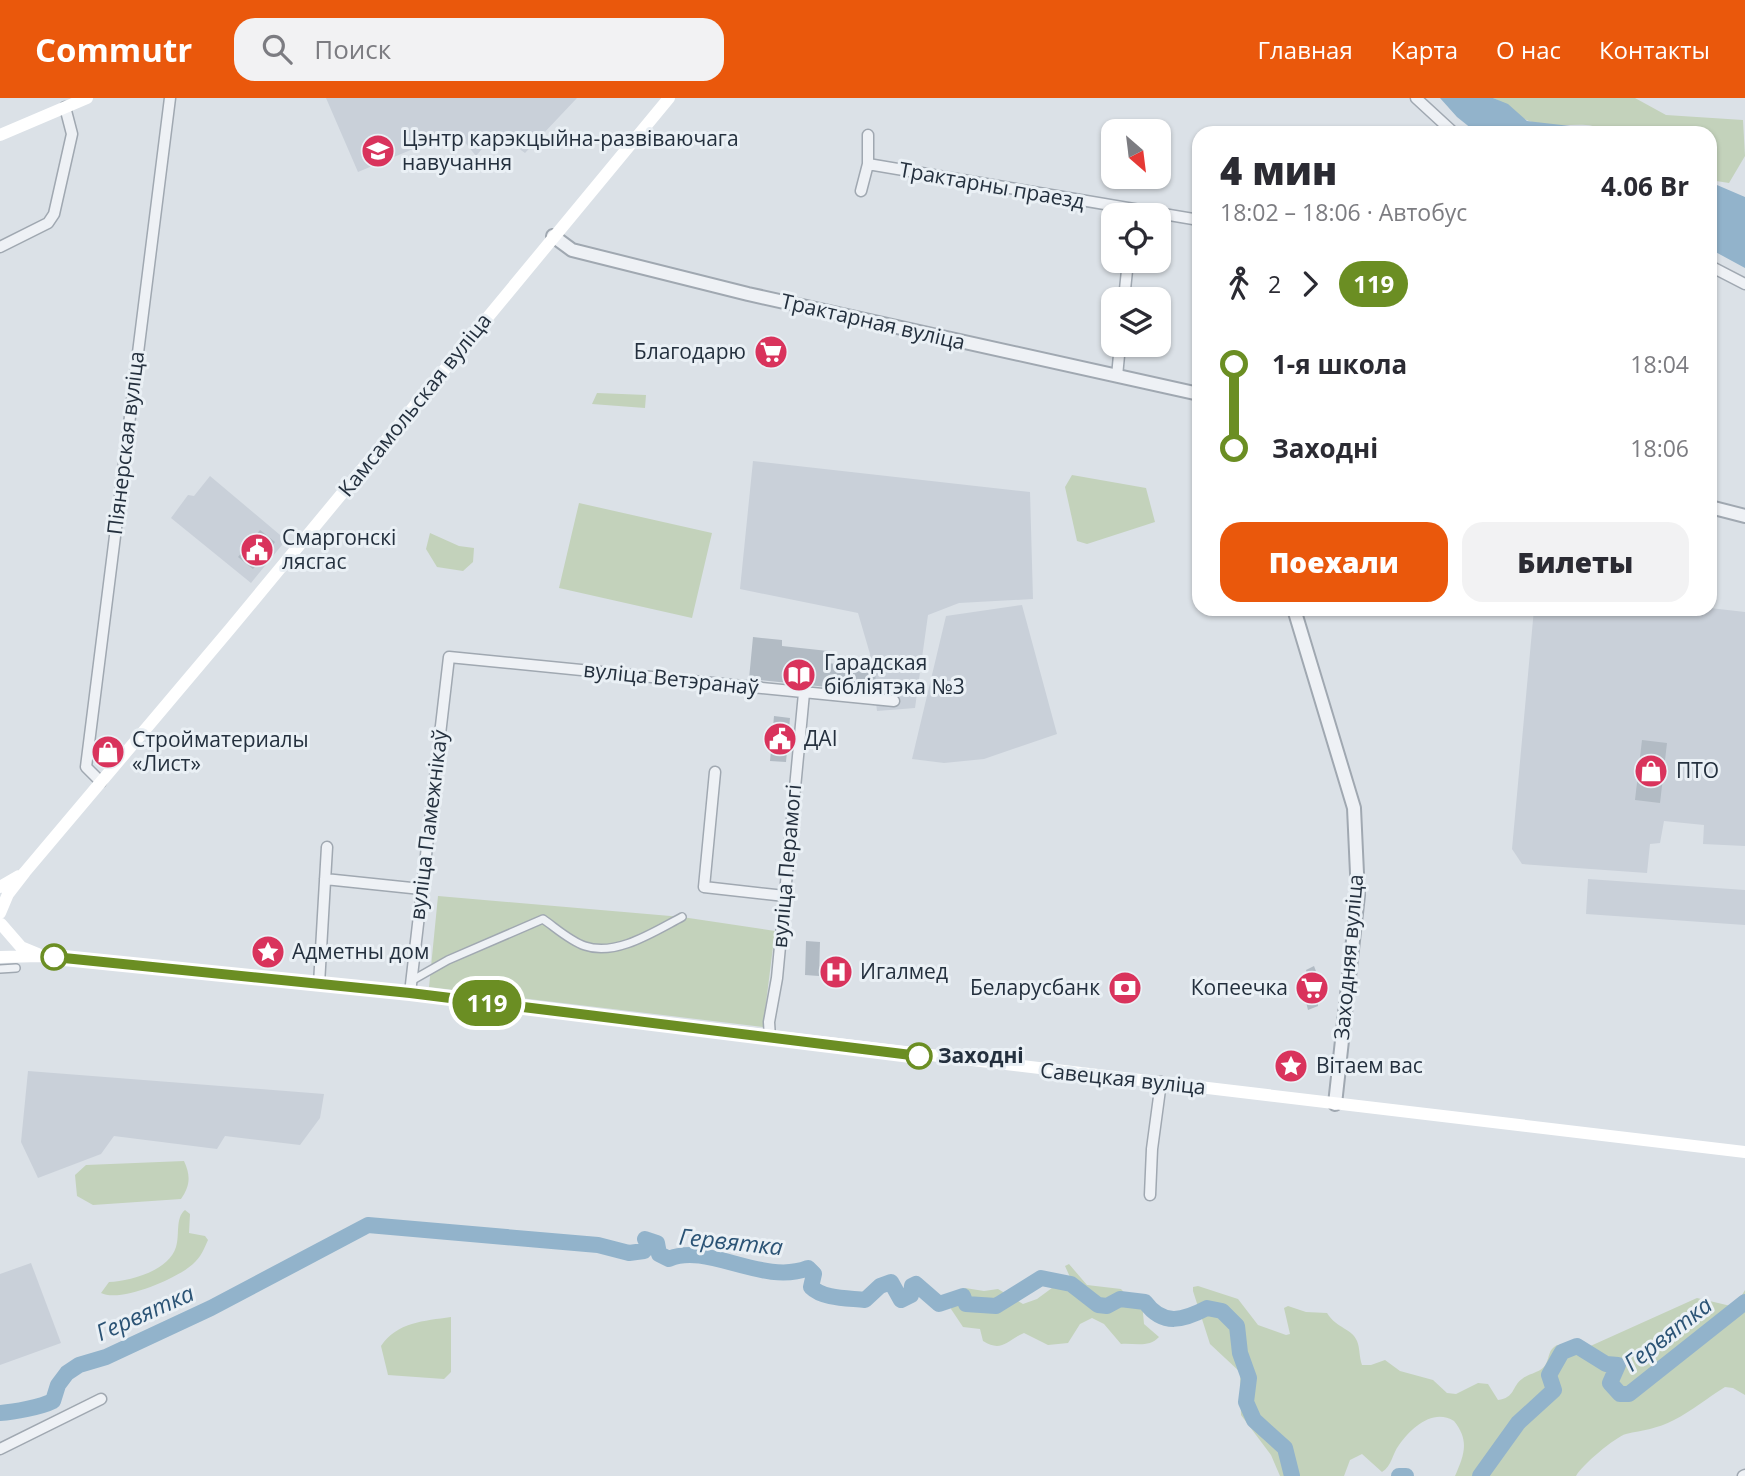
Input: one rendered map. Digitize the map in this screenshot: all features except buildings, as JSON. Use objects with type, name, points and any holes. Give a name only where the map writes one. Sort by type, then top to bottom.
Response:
[{"type":"main road","points":[[0,135],[87,98]]},
{"type":"main road","name":"Камсамольская вуліца","points":[[0,913],[8,894],[25,872],[669,98]]},
{"type":"main road","name":"Камсамольская вуліца","points":[[0,887],[25,872]]},
{"type":"main road","points":[[0,922],[0,936]]},
{"type":"main road","name":"Савецкая вуліца","points":[[0,922],[20,945],[41,956]]},
{"type":"main road","name":"Савецкая вуліца","points":[[0,957],[41,956],[318,984],[410,987],[769,1038],[1745,1152]]},
{"type":"street","name":"Піянерская вуліца","points":[[101,782],[86,767],[170,98]]},
{"type":"street","points":[[1416,98],[1446,126]]},
{"type":"street","points":[[0,247],[48,223],[54,214],[72,134],[65,107]]},
{"type":"street","points":[[861,191],[868,164],[868,135]]},
{"type":"street","name":"Трактарны праезд","points":[[868,164],[1101,207]]},
{"type":"street","name":"Трактарны праезд","points":[[1171,217],[1192,219]]},
{"type":"street","name":"Трактарная вуліца","points":[[553,236],[572,250],[734,290],[1192,392]]},
{"type":"street","points":[[1717,270],[1745,284]]},
{"type":"street","points":[[1116,376],[1118,357]]},
{"type":"street","points":[[1717,509],[1745,516]]},
{"type":"street","name":"Заходняя вуліца","points":[[1296,616],[1354,808],[1358,895],[1335,1104]]},
{"type":"street","name":"вуліца Ветэранаў","points":[[449,657],[894,701]]},
{"type":"street","name":"вуліца Памежнікаў","points":[[410,987],[449,657]]},
{"type":"street","name":"вуліца Перамогі","points":[[769,1038],[768,1022],[785,896],[804,693]]},
{"type":"street","points":[[715,772],[704,887],[785,896]]},
{"type":"street","points":[[318,984],[327,847]]},
{"type":"street","points":[[325,879],[421,889]]},
{"type":"street","points":[[410,987],[459,956],[543,919],[585,946],[605,949],[644,937],[682,917]]},
{"type":"street","points":[[0,969],[16,968]]},
{"type":"street","points":[[1150,1195],[1161,1082]]},
{"type":"street","points":[[0,1449],[100,1399]]},
{"type":"shaded area","name":"Цэнтр карэкцыйна-развіваючага навучання","points":[[326,98],[577,98],[525,153],[496,132],[476,156],[456,131],[358,172]]},
{"type":"shaded area","points":[[753,461],[1030,492],[1033,599],[959,603],[928,615],[915,708],[877,711],[870,654],[858,613],[740,589]]},
{"type":"shaded area","points":[[210,476],[286,540],[251,583],[171,518],[188,495],[194,496]]},
{"type":"shaded area","points":[[1022,605],[1057,734],[984,759],[944,763],[912,759],[946,616]]},
{"type":"shaded area","points":[[1717,609],[1745,612],[1745,846],[1703,844],[1704,825],[1664,821],[1660,843],[1650,844],[1647,873],[1522,864],[1512,849],[1533,616],[1717,616]]},
{"type":"shaded area","points":[[1588,879],[1745,890],[1745,925],[1586,914]]},
{"type":"shaded area","points":[[28,1071],[324,1094],[320,1118],[300,1145],[225,1136],[217,1149],[114,1136],[101,1154],[38,1178],[21,1142]]},
{"type":"shaded area","points":[[31,1263],[61,1343],[0,1365],[0,1274]]},
{"type":"green space","points":[[1493,98],[1635,98],[1666,115],[1743,120],[1745,156],[1729,183],[1717,181],[1717,126],[1543,124],[1525,119]]},
{"type":"green space","points":[[597,393],[646,395],[645,408],[592,404]]},
{"type":"green space","points":[[1072,475],[1146,488],[1155,522],[1087,544],[1077,541],[1065,487]]},
{"type":"green space","points":[[579,503],[712,533],[692,618],[559,588]]},
{"type":"green space","points":[[430,533],[459,546],[474,548],[473,562],[463,571],[437,567],[426,549]]},
{"type":"green space","points":[[438,896],[682,917],[775,931],[763,1027],[429,987]]},
{"type":"green space","points":[[184,1161],[188,1181],[181,1199],[93,1205],[77,1196],[75,1175],[86,1165]]},
{"type":"green space","points":[[185,1210],[190,1214],[189,1233],[205,1236],[208,1240],[196,1261],[186,1270],[149,1288],[122,1295],[101,1293],[109,1282],[138,1277],[166,1262],[176,1247],[179,1222]]},
{"type":"green space","points":[[1069,1264],[1087,1285],[1121,1289],[1128,1297],[1142,1302],[1144,1324],[1159,1337],[1146,1344],[1121,1344],[1104,1324],[1092,1318],[1080,1324],[1068,1343],[1048,1345],[1024,1333],[995,1346],[983,1341],[980,1329],[963,1327],[951,1309],[954,1296],[965,1288],[984,1291],[998,1289],[1023,1304],[1037,1299],[1056,1285],[1072,1291],[1074,1286],[1065,1266]]},
{"type":"green space","points":[[1198,1286],[1238,1299],[1258,1325],[1286,1335],[1290,1334],[1284,1308],[1288,1306],[1306,1312],[1327,1313],[1355,1337],[1362,1365],[1385,1360],[1400,1371],[1433,1380],[1447,1393],[1456,1394],[1478,1383],[1488,1384],[1498,1400],[1508,1397],[1522,1379],[1544,1367],[1551,1351],[1557,1345],[1586,1348],[1697,1298],[1735,1307],[1745,1290],[1745,1395],[1725,1387],[1668,1423],[1621,1436],[1591,1459],[1576,1476],[1455,1476],[1463,1455],[1462,1435],[1454,1421],[1438,1417],[1423,1422],[1410,1432],[1382,1472],[1362,1454],[1350,1460],[1344,1476],[1280,1476],[1271,1455],[1241,1415],[1240,1372],[1210,1344],[1193,1291],[1193,1287]]},
{"type":"green space","points":[[451,1317],[451,1372],[444,1379],[388,1375],[381,1346],[387,1338],[412,1324]]},
{"type":"water","points":[[1440,98],[1493,98],[1508,104],[1527,121],[1570,126],[1468,126]]},
{"type":"water","points":[[1717,185],[1745,197],[1745,268],[1717,253]]},
{"type":"waterway","name":"Гервятка","points":[[0,1413],[53,1401],[58,1385],[67,1373],[79,1365],[106,1357],[211,1308],[368,1225],[598,1245],[629,1253],[644,1251],[648,1245],[645,1239],[657,1243],[659,1254],[669,1259],[684,1255],[700,1256],[773,1272],[808,1268],[814,1274],[811,1287],[822,1294],[844,1298],[865,1300],[880,1286],[891,1282],[901,1300],[911,1295],[912,1286],[916,1284],[939,1304],[963,1296],[966,1304],[996,1306],[1041,1278],[1071,1284],[1098,1305],[1107,1306],[1120,1299],[1145,1302],[1152,1310],[1166,1318],[1182,1318],[1207,1308],[1222,1311],[1237,1326],[1240,1353],[1249,1378],[1246,1402],[1254,1420],[1285,1448],[1292,1476]]},
{"type":"waterway","name":"Гервятка","points":[[1480,1476],[1518,1423],[1554,1390],[1549,1375],[1562,1352],[1577,1346],[1606,1364],[1618,1365],[1610,1383],[1620,1394],[1629,1394],[1745,1302]]},
{"type":"waterway","name":"Гервятка","points":[[1399,1476],[1406,1476]]},
{"type":"bus line","name":"119","points":[[54,957],[410,993],[919,1056]]},
{"type":"place","name":"Цэнтр карэкцыйна-развіваючага навучання","points":[[378,151]]},
{"type":"place","name":"Благодарю","points":[[771,352]]},
{"type":"place","name":"Смаргонскі лясгас","points":[[257,550]]},
{"type":"place","name":"Гарадская бібліятэка №3","points":[[799,675]]},
{"type":"place","name":"ДАІ","points":[[780,739]]},
{"type":"place","name":"Стройматериалы «Лист»","points":[[108,752]]},
{"type":"place","name":"ПТО","points":[[1651,771]]},
{"type":"place","name":"Адметны дом","points":[[268,952]]},
{"type":"place","name":"Игалмед","points":[[836,972]]},
{"type":"place","name":"Беларусбанк","points":[[1125,988]]},
{"type":"place","name":"Копеечка","points":[[1312,988]]},
{"type":"place","name":"Заходні","points":[[919,1056]]},
{"type":"place","name":"Вітаем вас","points":[[1291,1066]]}]
